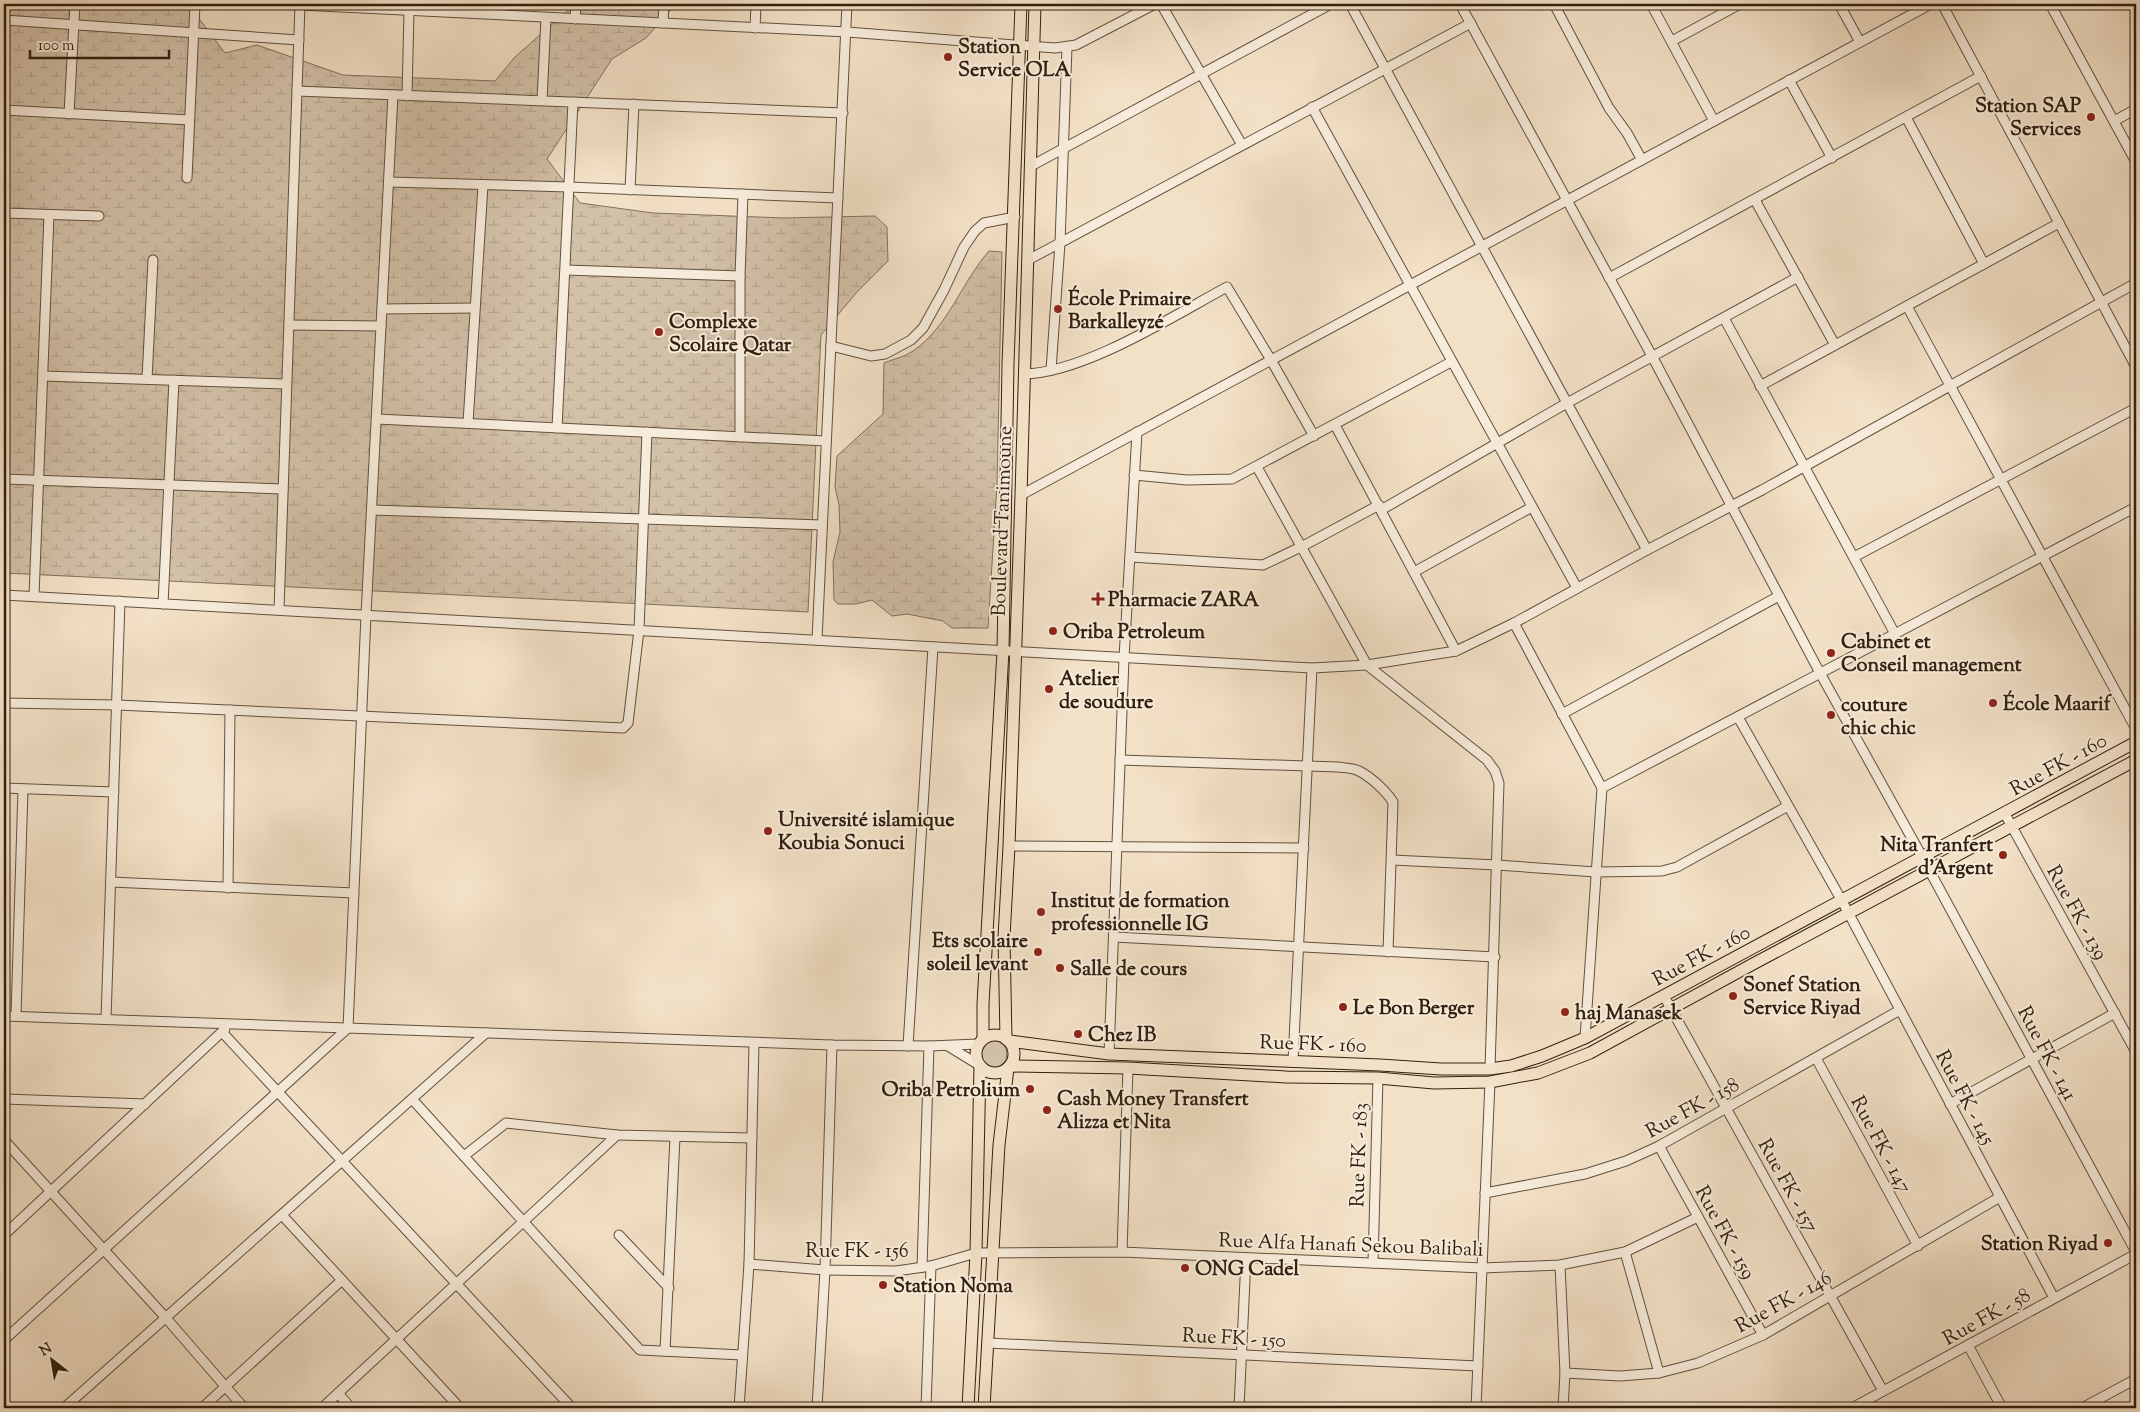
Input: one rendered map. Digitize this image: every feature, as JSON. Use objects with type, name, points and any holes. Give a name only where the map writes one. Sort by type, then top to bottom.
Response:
[{"type":"main road","name":"Boulevard Tanimoune","points":[[981,1041],[1003,651],[1008,364],[1015,217],[1021,4]]},
{"type":"main road","name":"Boulevard Tanimoune","points":[[1007,1040],[1004,937],[1016,652],[1035,4]]},
{"type":"main road","name":"Rue FK - 160","points":[[1007,1040],[1109,1054],[1441,1069],[1511,1066],[1542,1056],[1585,1038],[2136,742]]},
{"type":"main road","name":"Rue FK - 160","points":[[1009,1067],[1128,1068],[1286,1076],[1378,1078],[1434,1083],[1490,1082],[1538,1073],[1590,1053],[1929,869],[2136,760]]},
{"type":"main road","points":[[968,1408],[976,1253],[979,1065],[976,1054],[981,1041],[997,1035],[1007,1040],[1014,1053],[1009,1067],[999,1145],[984,1408]]},
{"type":"main road","points":[[979,1065],[990,1073],[1002,1072],[1009,1067]]},
{"type":"main road","points":[[1511,1066],[1513,1078]]},
{"type":"street","points":[[69,114],[75,4]]},
{"type":"street","points":[[186,178],[195,4]]},
{"type":"street","points":[[575,19],[576,4]]},
{"type":"street","points":[[663,23],[664,4]]},
{"type":"street","points":[[755,28],[756,4]]},
{"type":"street","points":[[817,640],[847,4]]},
{"type":"street","points":[[279,610],[300,5],[396,7],[409,11],[488,8],[546,18],[847,32],[1034,47],[1067,47],[1080,43],[1155,4]]},
{"type":"street","points":[[1161,4],[1242,145]]},
{"type":"street","points":[[1031,166],[1331,4]]},
{"type":"street","points":[[1350,4],[1647,550]]},
{"type":"street","name":"Rue FK - 141","points":[[1460,4],[1652,356],[1820,673],[1929,869],[2136,1253]]},
{"type":"street","points":[[1554,4],[1609,108],[1627,133],[1642,160]]},
{"type":"street","points":[[1651,4],[1714,120]]},
{"type":"street","points":[[1672,41],[1740,4]]},
{"type":"street","points":[[1839,4],[1860,42]]},
{"type":"street","points":[[1021,495],[1931,4]]},
{"type":"street","points":[[1942,4],[2136,367]]},
{"type":"street","points":[[2050,4],[2136,162]]},
{"type":"street","points":[[406,96],[409,11]]},
{"type":"street","points":[[542,100],[546,18]]},
{"type":"street","points":[[4,20],[298,40]]},
{"type":"street","points":[[1028,260],[1471,22]]},
{"type":"street","points":[[1051,370],[1060,243],[1067,47]]},
{"type":"street","points":[[1609,278],[1981,76]]},
{"type":"street","points":[[1789,80],[1832,158]]},
{"type":"street","points":[[297,91],[843,113]]},
{"type":"street","points":[[4,1340],[348,1028],[366,615],[393,95]]},
{"type":"street","points":[[557,428],[573,102]]},
{"type":"street","points":[[630,190],[634,104]]},
{"type":"street","points":[[1312,107],[1577,588]]},
{"type":"street","points":[[2114,122],[2136,109]]},
{"type":"street","points":[[4,110],[189,120]]},
{"type":"street","points":[[1906,118],[1984,264]]},
{"type":"street","points":[[389,182],[838,198]]},
{"type":"street","points":[[468,423],[483,185]]},
{"type":"street","points":[[740,437],[740,276],[744,194]]},
{"type":"street","points":[[1755,200],[1835,345]]},
{"type":"street","points":[[4,213],[99,216]]},
{"type":"street","points":[[34,596],[49,215]]},
{"type":"street","points":[[831,346],[871,356],[885,354],[910,340],[922,328],[944,290],[964,247],[975,231],[984,223],[1015,217]]},
{"type":"street","points":[[1760,386],[2060,223]]},
{"type":"street","points":[[147,379],[152,260]]},
{"type":"street","points":[[566,270],[740,276]]},
{"type":"street","points":[[1130,557],[1263,565],[1380,508],[1798,277]]},
{"type":"street","points":[[4,595],[1312,668],[1367,665],[1456,651],[1514,623],[1951,386],[2136,282]]},
{"type":"street","points":[[1024,374],[1051,370],[1086,359],[1120,344],[1227,287],[1314,436]]},
{"type":"street","points":[[1907,306],[2136,729]]},
{"type":"street","points":[[382,309],[475,308]]},
{"type":"street","points":[[1724,318],[1895,634]]},
{"type":"street","points":[[289,325],[381,326]]},
{"type":"street","points":[[1134,475],[1187,480],[1232,479],[1451,362]]},
{"type":"street","points":[[43,376],[286,384]]},
{"type":"street","points":[[163,604],[174,380]]},
{"type":"street","points":[[1854,557],[2136,408]]},
{"type":"street","points":[[377,419],[826,442]]},
{"type":"street","points":[[1335,424],[1456,651]]},
{"type":"street","points":[[4,703],[117,705],[623,728],[628,723],[639,630],[647,432]]},
{"type":"street","points":[[1109,1054],[1124,658],[1137,432]]},
{"type":"street","points":[[1257,467],[1303,546],[1367,665],[1488,760],[1496,771],[1499,783],[1495,958],[1490,1068]]},
{"type":"street","points":[[4,479],[283,489]]},
{"type":"street","points":[[1602,788],[2136,507]]},
{"type":"street","points":[[1414,572],[1532,508]]},
{"type":"street","points":[[372,510],[822,525]]},
{"type":"street","points":[[1562,714],[1779,596]]},
{"type":"street","points":[[106,1019],[120,601]]},
{"type":"street","points":[[1514,623],[1602,788],[1585,1038]]},
{"type":"street","points":[[908,1046],[933,647]]},
{"type":"street","points":[[1294,1061],[1312,668]]},
{"type":"street","points":[[228,888],[230,710]]},
{"type":"street","name":"Rue FK - 145","points":[[1738,717],[1842,901],[2054,1298]]},
{"type":"street","points":[[1120,760],[1338,767],[1358,770],[1386,792],[1393,802],[1388,952]]},
{"type":"street","points":[[4,788],[114,792]]},
{"type":"street","points":[[16,1016],[23,789]]},
{"type":"street","points":[[1392,860],[1497,864],[1596,872],[1670,870],[1788,806]]},
{"type":"street","name":"Rue FK - 139","points":[[2005,814],[2136,1052]]},
{"type":"street","points":[[1009,846],[1304,848]]},
{"type":"street","points":[[111,882],[354,893]]},
{"type":"street","points":[[1114,937],[1495,958]]},
{"type":"street","name":"Rue FK - 157","points":[[1664,996],[1883,1391]]},
{"type":"street","name":"Rue FK - 158","points":[[1485,1193],[1585,1174],[1626,1162],[1659,1146],[1900,1010]]},
{"type":"street","points":[[1950,1104],[2115,1013]]},
{"type":"street","points":[[4,1016],[832,1046],[948,1046],[981,1041]]},
{"type":"street","points":[[4,1235],[231,1024]]},
{"type":"street","points":[[222,1032],[572,1408]]},
{"type":"street","points":[[64,1408],[486,1033]]},
{"type":"street","points":[[738,1408],[749,1264],[754,1043]]},
{"type":"street","points":[[817,1408],[825,1270],[832,1046]]},
{"type":"street","points":[[926,1408],[928,1046]]},
{"type":"street","points":[[948,1046],[979,1065]]},
{"type":"street","name":"Rue FK - 147","points":[[1816,1058],[1918,1246]]},
{"type":"street","points":[[1122,1252],[1128,1068]]},
{"type":"street","name":"Rue FK - 183","points":[[1373,1263],[1378,1078]]},
{"type":"street","points":[[1476,1408],[1490,1082]]},
{"type":"street","points":[[4,1099],[145,1104]]},
{"type":"street","points":[[412,1099],[640,1350],[742,1355]]},
{"type":"street","points":[[464,1156],[506,1124],[617,1135],[752,1138]]},
{"type":"street","points":[[322,1408],[617,1135]]},
{"type":"street","points":[[665,1351],[674,1136]]},
{"type":"street","points":[[4,1140],[166,1318],[244,1408]]},
{"type":"street","name":"Rue FK - 159","points":[[1659,1146],[1763,1335]]},
{"type":"street","name":"Rue FK - 146","points":[[1565,1373],[1620,1376],[1659,1373],[1698,1363],[1763,1335],[2000,1197]]},
{"type":"street","points":[[282,1214],[460,1408]]},
{"type":"street","name":"Rue Alfa Hanafi Sekou Balibali","points":[[993,1252],[1122,1252],[1482,1268],[1560,1265],[1625,1252],[1698,1217]]},
{"type":"street","points":[[619,1235],[669,1288]]},
{"type":"street","name":"Rue FK - 156","points":[[749,1264],[825,1270],[896,1271],[927,1266],[976,1253],[993,1252]]},
{"type":"street","points":[[1625,1252],[1659,1373]]},
{"type":"street","name":"Rue FK - 58","points":[[1852,1408],[2136,1253]]},
{"type":"street","points":[[1239,1408],[1246,1258]]},
{"type":"street","points":[[1560,1265],[1565,1373],[1563,1408]]},
{"type":"street","points":[[202,1408],[342,1280]]},
{"type":"street","name":"Rue FK - 150","points":[[988,1343],[1478,1366]]},
{"type":"street","points":[[1968,1345],[2002,1408]]},
{"type":"street","points":[[2082,1408],[2136,1379]]},
{"type":"street","points":[[338,1393],[351,1408]]},
{"type":"green space","points":[[4,4],[188,4],[225,53],[257,45],[343,75],[495,81],[515,57],[575,4],[676,4],[646,38],[612,59],[547,159],[580,203],[653,213],[784,218],[875,216],[887,227],[888,261],[857,292],[821,335],[808,612],[4,573]]},
{"type":"green space","points":[[989,251],[1002,252],[997,485],[988,628],[952,628],[943,621],[907,614],[892,616],[872,600],[856,604],[838,604],[834,600],[833,562],[840,532],[839,505],[835,487],[837,456],[883,414],[884,363],[910,353],[925,341],[945,317],[979,263]]},
{"type":"green space","points":[[993,1040],[1003,1044],[1007,1054],[1003,1064],[993,1068],[983,1064],[979,1054],[983,1044]]},
{"type":"place","name":"Station Service OLA","points":[[948,57]]},
{"type":"place","name":"Station SAP Services","points":[[2091,117]]},
{"type":"place","name":"École Primaire Barkalleyzé","points":[[1058,309]]},
{"type":"place","name":"Complexe Scolaire Qatar","points":[[659,332]]},
{"type":"place","name":"Pharmacie ZARA","points":[[1098,599]]},
{"type":"place","name":"Oriba Petroleum","points":[[1053,631]]},
{"type":"place","name":"Cabinet et Conseil management","points":[[1831,653]]},
{"type":"place","name":"Atelier de soudure","points":[[1049,689]]},
{"type":"place","name":"École Maarif","points":[[1993,703]]},
{"type":"place","name":"couture chic chic","points":[[1831,715]]},
{"type":"place","name":"Université islamique Koubia Sonuci","points":[[768,831]]},
{"type":"place","name":"Nita Tranfert d'Argent","points":[[2003,855]]},
{"type":"place","name":"Institut de formation professionnelle IG","points":[[1041,912]]},
{"type":"place","name":"Ets scolaire soleil levant","points":[[1038,952]]},
{"type":"place","name":"Salle de cours","points":[[1060,968]]},
{"type":"place","name":"Sonef Station Service Riyad","points":[[1733,996]]},
{"type":"place","name":"Le Bon Berger","points":[[1343,1007]]},
{"type":"place","name":"haj Manasek","points":[[1565,1012]]},
{"type":"place","name":"Chez IB","points":[[1078,1034]]},
{"type":"place","name":"Oriba Petrolium","points":[[1030,1089]]},
{"type":"place","name":"Cash Money Transfert Alizza et Nita","points":[[1047,1110]]},
{"type":"place","name":"Station Riyad","points":[[2108,1243]]},
{"type":"place","name":"ONG Cadel","points":[[1185,1268]]},
{"type":"place","name":"Station Noma","points":[[883,1285]]}]
